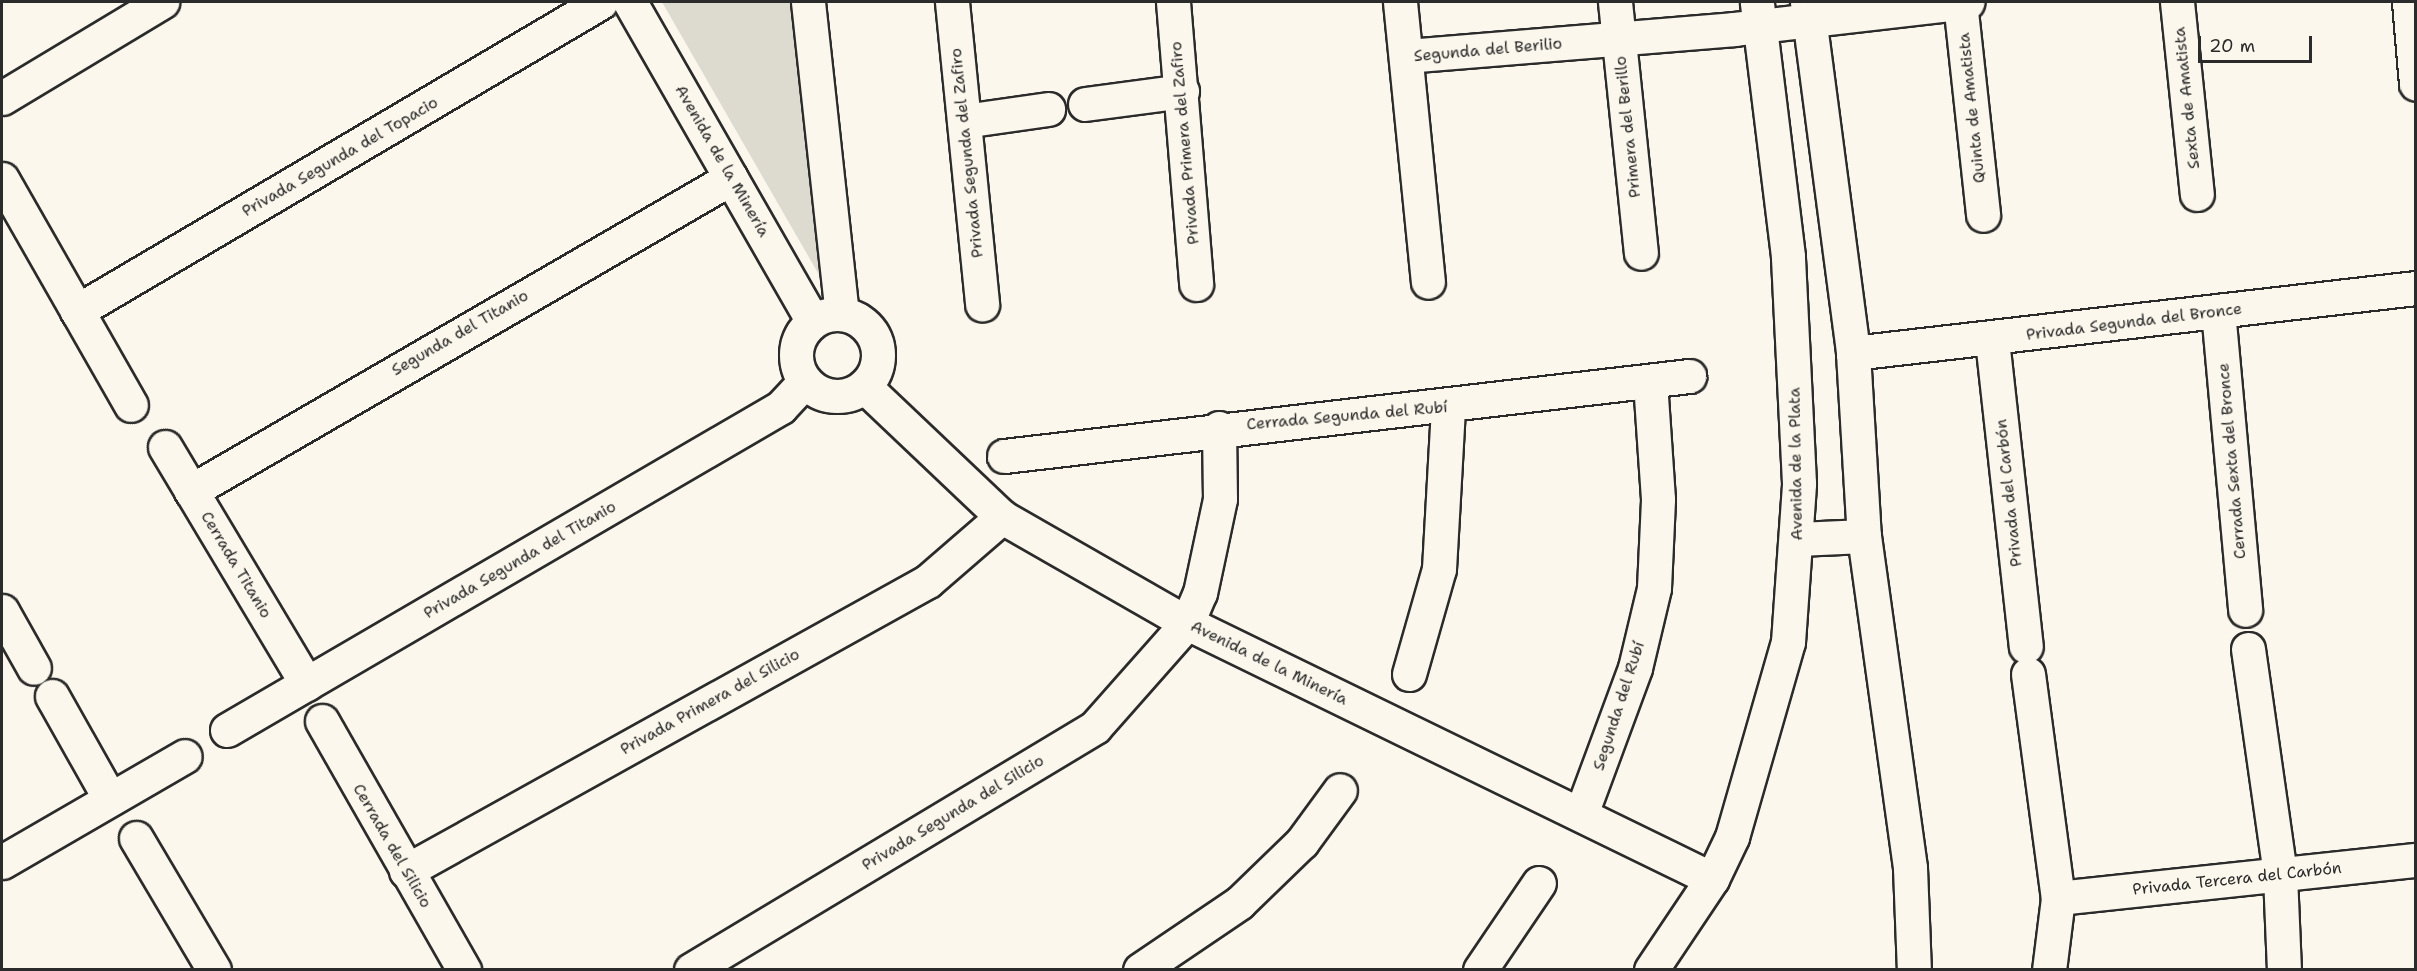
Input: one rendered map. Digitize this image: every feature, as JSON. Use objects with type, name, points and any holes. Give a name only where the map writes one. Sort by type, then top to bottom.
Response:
[{"type":"street","points":[[2,98],[162,2]]},
{"type":"street","name":"Privada Segunda del Topacio","points":[[77,311],[602,2]]},
{"type":"street","name":"Avenida de la Minería","points":[[630,2],[731,178],[827,317]]},
{"type":"street","points":[[808,2],[827,317]]},
{"type":"street","name":"Privada Segunda del Zafiro","points":[[952,2],[982,305]]},
{"type":"street","name":"Privada Primera del Zafiro","points":[[1173,2],[1196,284]]},
{"type":"street","points":[[1400,2],[1406,56]]},
{"type":"street","name":"Primera del Berillo","points":[[1615,2],[1641,254]]},
{"type":"street","name":"Quinta de Amatista","points":[[1960,2],[1983,215]]},
{"type":"street","name":"Segunda del Berilio","points":[[1428,282],[1406,56],[1619,40],[1758,14],[1967,2]]},
{"type":"street","name":"Sexta de Amatista","points":[[2177,2],[2197,194]]},
{"type":"street","points":[[2409,2],[2415,84]]},
{"type":"street","points":[[1808,11],[1853,353],[1864,536],[1910,868],[1921,967]]},
{"type":"street","name":"Avenida de la Plata","points":[[1651,969],[1712,879],[1732,837],[1788,642],[1798,539],[1788,256],[1758,14]]},
{"type":"street","points":[[1085,104],[1182,91]]},
{"type":"street","points":[[964,121],[1048,109]]},
{"type":"street","name":"Segunda del Titanio","points":[[191,491],[731,178]]},
{"type":"street","points":[[2,179],[131,405]]},
{"type":"street","name":"Privada Segunda del Bronce","points":[[1853,353],[1992,340],[2415,288]]},
{"type":"street","name":"Cerrada Sexta del Bronce","points":[[2218,311],[2245,610]]},
{"type":"street","points":[[827,317],[857,318],[877,342],[879,358],[864,386],[834,396],[805,381],[797,363],[797,343],[827,317]]},
{"type":"street","name":"Privada del Carbón","points":[[1992,340],[2027,660],[2058,898],[2049,969]]},
{"type":"street","name":"Cerrada Segunda del Rubí","points":[[1004,456],[1219,428],[1448,408],[1689,376]]},
{"type":"street","name":"Privada Segunda del Titanio","points":[[227,730],[781,407],[805,381]]},
{"type":"street","name":"Segunda del Rubí","points":[[1581,814],[1635,668],[1654,588],[1658,499],[1650,381]]},
{"type":"street","name":"Avenida de la Minería","points":[[864,386],[1002,516],[1187,623],[1712,879]]},
{"type":"street","points":[[1409,674],[1439,569],[1448,408]]},
{"type":"street","name":"Privada Segunda del Silicio","points":[[691,969],[1095,727],[1187,623],[1200,593],[1220,499],[1219,428]]},
{"type":"street","name":"Cerrada Titanio","points":[[165,447],[307,684]]},
{"type":"street","name":"Privada Primera del Silicio","points":[[406,871],[928,581],[1002,516]]},
{"type":"street","points":[[1798,539],[1864,536]]},
{"type":"street","points":[[2,611],[34,669]]},
{"type":"street","points":[[2248,649],[2280,875],[2284,969]]},
{"type":"street","points":[[52,696],[110,799]]},
{"type":"street","name":"Cerrada del Silicio","points":[[322,721],[464,969]]},
{"type":"street","points":[[2,862],[185,756]]},
{"type":"street","points":[[1161,964],[1239,903],[1302,842],[1340,790]]},
{"type":"street","points":[[136,838],[214,969]]},
{"type":"street","name":"Privada Tercera del Carbón","points":[[2058,898],[2415,860]]},
{"type":"street","points":[[1480,969],[1539,884]]},
{"type":"shaded area","points":[[662,2],[790,2],[822,280]]}]
